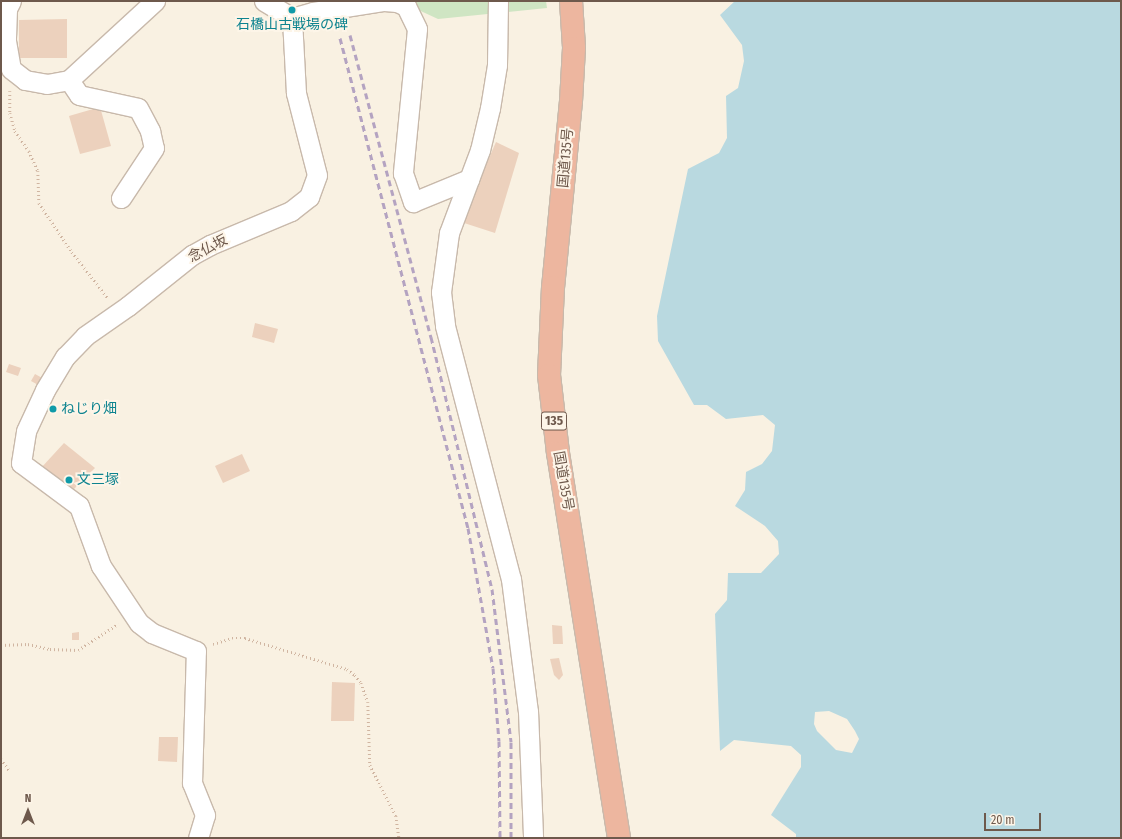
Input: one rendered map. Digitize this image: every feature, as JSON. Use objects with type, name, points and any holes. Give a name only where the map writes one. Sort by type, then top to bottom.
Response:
[{"type":"highway","name":"国道135号","points":[[571,1],[574,48],[571,101],[551,316],[549,375],[557,446],[619,838]]},
{"type":"street","points":[[11,1],[7,9],[6,41],[11,69],[24,80],[47,84],[69,80],[155,1]]},
{"type":"street","points":[[264,1],[292,18],[313,12],[384,1],[406,6],[417,29],[403,173],[413,202],[469,180]]},
{"type":"street","points":[[498,1],[497,65],[490,108],[469,180],[447,247],[441,292],[443,309],[510,580],[528,711],[533,838]]},
{"type":"street","name":"念仏坂","points":[[132,614],[101,566],[79,506],[21,463],[26,431],[45,390],[65,358],[85,336],[120,312],[192,255],[210,244],[291,211],[309,197],[317,175],[296,93],[292,18]]},
{"type":"street","points":[[69,80],[80,95],[138,108],[150,131],[154,148],[121,198]]},
{"type":"street","points":[[132,614],[152,633],[196,651],[192,782],[205,815],[198,838]]},
{"type":"path","points":[[11,69],[10,113],[15,131],[30,151],[38,171],[39,203],[76,259],[120,312]]},
{"type":"path","points":[[1,645],[28,644],[50,649],[78,650],[132,614]]},
{"type":"path","points":[[196,651],[232,638],[244,638],[347,669],[355,675],[361,683],[368,702],[370,765],[396,816],[399,838]]},
{"type":"path","points":[[1,759],[9,770]]},
{"type":"green space","points":[[399,1],[546,1],[547,8],[438,19]]},
{"type":"water","points":[[735,1],[1121,1],[1121,838],[796,838],[796,834],[771,815],[801,767],[801,755],[791,746],[734,740],[720,751],[715,614],[727,600],[728,573],[761,573],[779,554],[778,541],[765,526],[735,506],[745,490],[746,472],[762,464],[772,451],[775,425],[763,415],[726,419],[707,405],[694,405],[658,341],[657,316],[688,169],[719,153],[727,138],[726,96],[738,88],[744,61],[742,45],[720,15]],"holes":[[[829,711],[847,719],[859,739],[852,753],[836,750],[817,731],[814,724],[815,712]]]},
{"type":"building","points":[[67,19],[67,58],[19,58],[19,20]]},
{"type":"building","points":[[100,107],[111,146],[80,154],[69,116]]},
{"type":"building","points":[[496,142],[519,153],[495,233],[461,222]]},
{"type":"building","points":[[255,323],[278,329],[274,343],[252,337]]},
{"type":"building","points":[[9,364],[21,368],[18,376],[6,372]]},
{"type":"building","points":[[35,374],[44,379],[40,386],[31,381]]},
{"type":"building","name":"文三塚","points":[[64,443],[95,468],[70,493],[41,468]]},
{"type":"building","points":[[242,454],[250,471],[223,483],[215,466]]},
{"type":"building","points":[[552,625],[562,626],[563,644],[553,644]]},
{"type":"building","points":[[79,632],[79,640],[72,640],[72,633]]},
{"type":"building","points":[[559,658],[563,675],[559,680],[554,675],[550,659]]},
{"type":"building","points":[[332,682],[355,683],[354,721],[331,721]]},
{"type":"building","points":[[159,737],[178,737],[177,762],[158,761]]},
{"type":"railway","points":[[350,35],[431,337],[492,589],[511,742],[511,838]]},
{"type":"railway","points":[[340,38],[468,528],[493,668],[499,741],[500,838]]},
{"type":"place","name":"石橋山古戦場の碑","points":[[292,10]]},
{"type":"place","name":"ねじり畑","points":[[53,409]]},
{"type":"place","name":"文三塚","points":[[69,480]]}]
